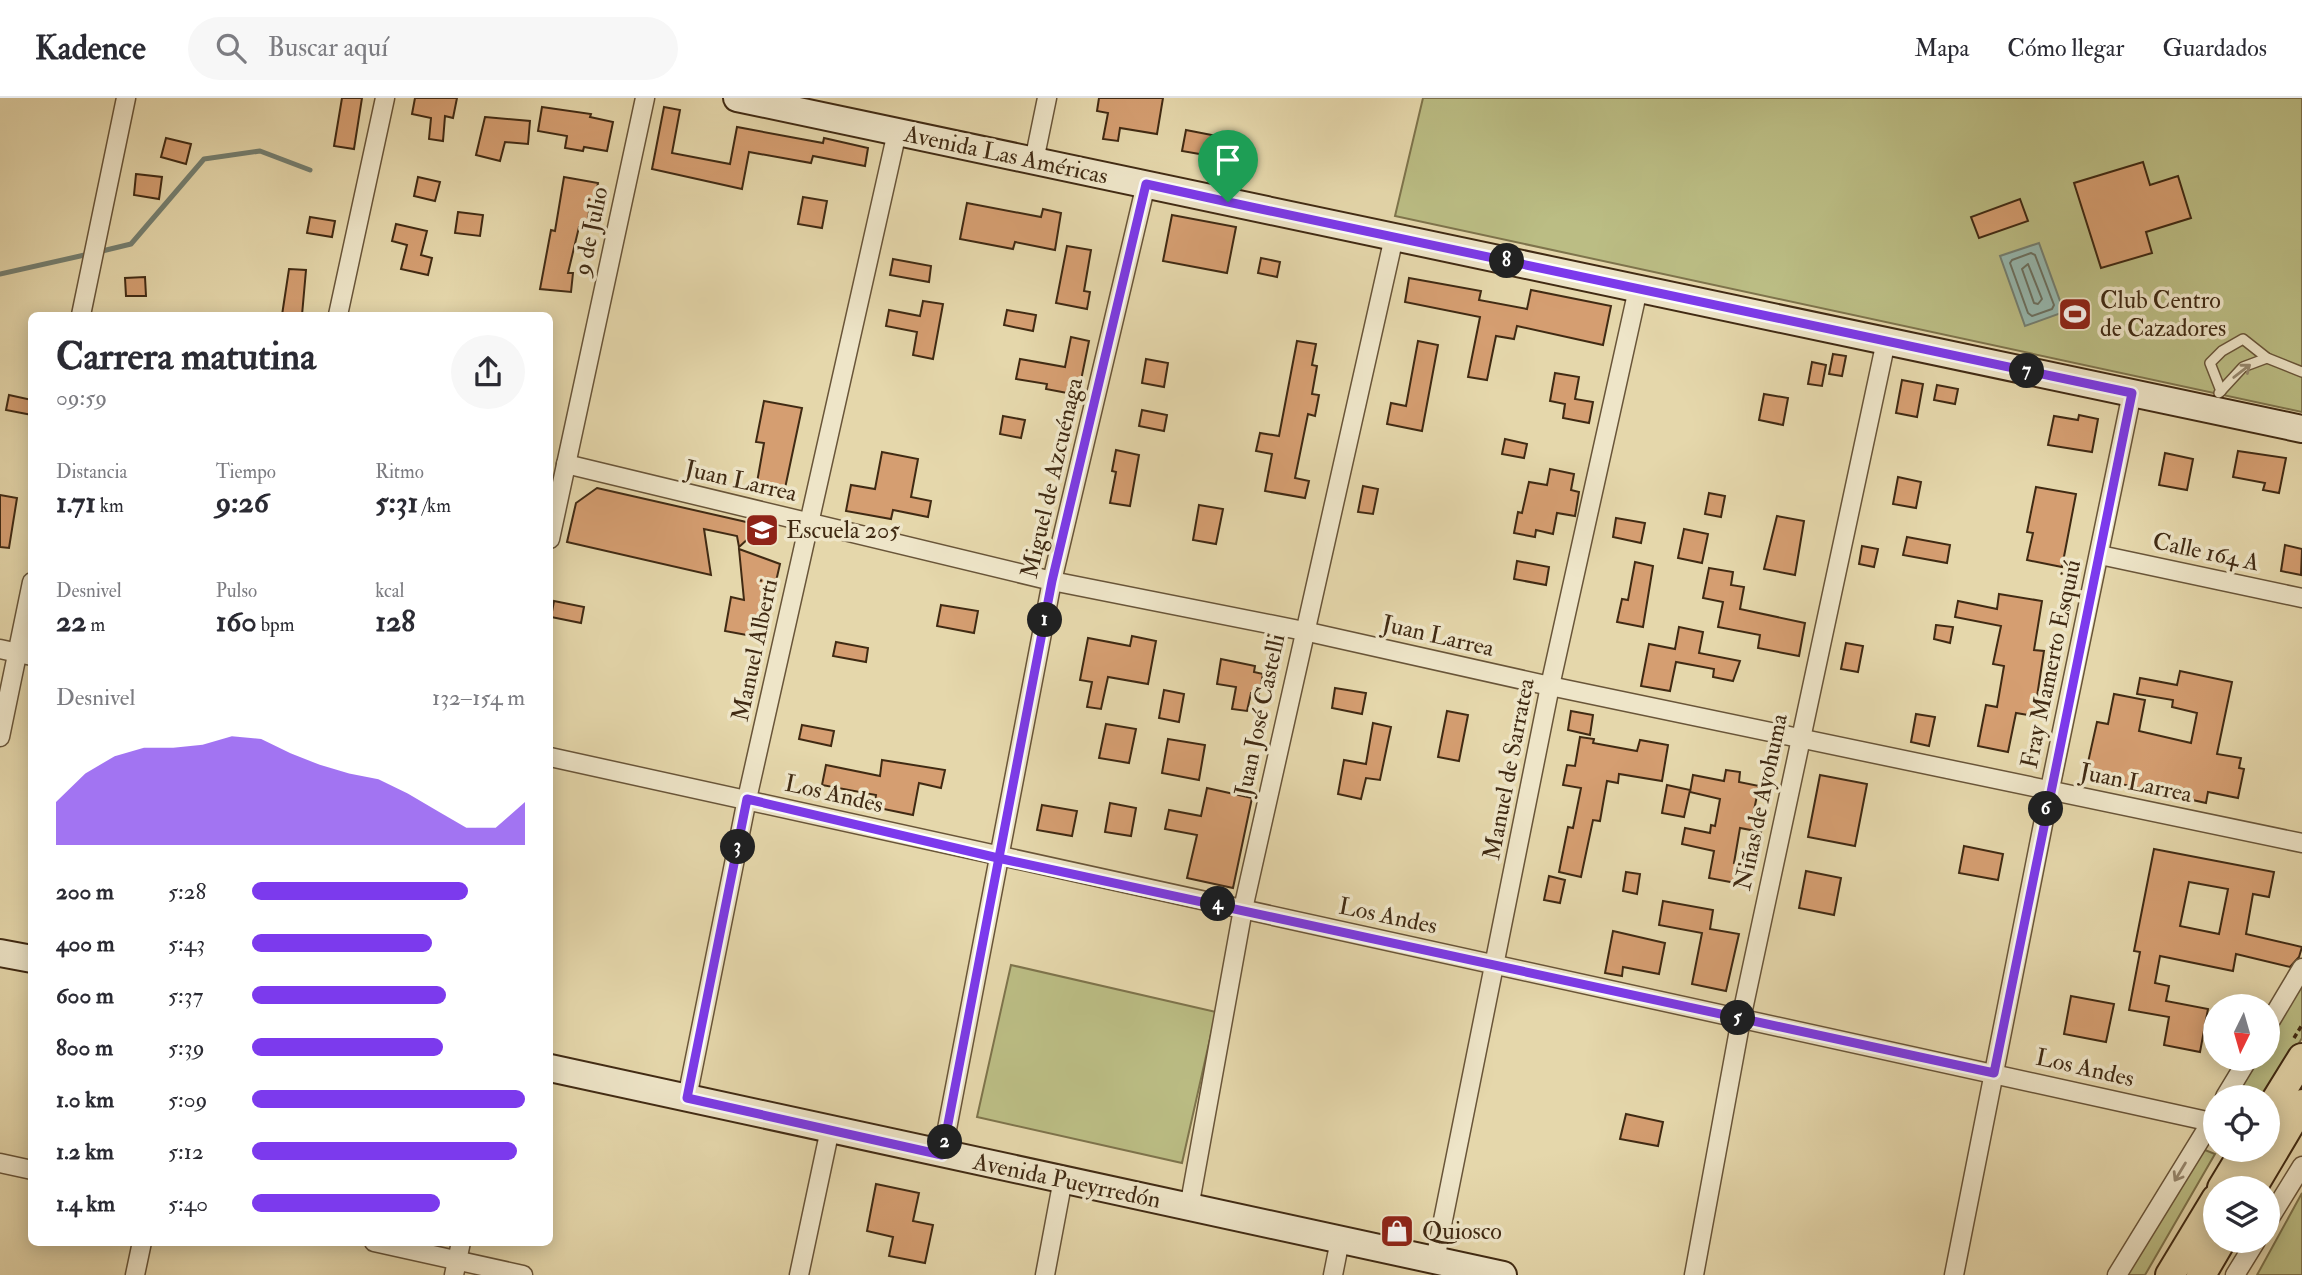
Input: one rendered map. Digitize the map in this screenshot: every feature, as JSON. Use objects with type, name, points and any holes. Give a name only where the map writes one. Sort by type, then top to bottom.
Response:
[{"type":"main road","name":"Avenida Las Américas","points":[[737,98],[2132,393],[2213,400],[2302,429]]},
{"type":"main road","points":[[0,953],[28,958]]},
{"type":"main road","points":[[2280,1094],[2302,1058]]},
{"type":"main road","name":"Avenida Pueyrredón","points":[[553,1069],[1503,1275]]},
{"type":"main road","points":[[2259,1176],[2302,1104]]},
{"type":"main road","points":[[2170,1275],[2203,1220]]},
{"type":"main road","points":[[2201,1275],[2214,1253]]},
{"type":"street","points":[[82,312],[126,98]]},
{"type":"street","points":[[339,312],[385,98]]},
{"type":"street","name":"9 de Julio","points":[[553,525],[645,98]]},
{"type":"street","points":[[1034,161],[1047,98]]},
{"type":"street","name":"Manuel Alberti","points":[[687,1098],[747,799],[897,132]]},
{"type":"street","name":"Miguel de Azcuénaga","points":[[942,1155],[1052,581],[1146,184]]},
{"type":"street","name":"Juan José Castelli","points":[[1189,1208],[1243,909],[1394,237]]},
{"type":"street","name":"Manuel de Sarratea","points":[[1435,1260],[1550,686],[1638,289]]},
{"type":"street","name":"Niñas de Ayohuma","points":[[1694,1275],[1741,1019],[1886,341]]},
{"type":"street","name":"Fray Mamerto Esquiú","points":[[1954,1275],[2132,393]]},
{"type":"street","name":"Juan Larrea","points":[[566,464],[1052,581],[1304,631],[1550,686],[2302,843]]},
{"type":"street","name":"Calle 164 A","points":[[2100,555],[2302,598]]},
{"type":"street","points":[[0,737],[25,654],[28,623]]},
{"type":"street","points":[[0,649],[25,654]]},
{"type":"street","name":"Los Andes","points":[[553,758],[747,799],[998,858],[2203,1118]]},
{"type":"street","points":[[2280,1005],[2302,968]]},
{"type":"street","points":[[799,1275],[830,1129]]},
{"type":"street","points":[[2117,1275],[2203,1138]]},
{"type":"street","points":[[0,1163],[28,1169]]},
{"type":"street","points":[[2280,1202],[2302,1166]]},
{"type":"street","points":[[1045,1275],[1063,1179]]},
{"type":"street","points":[[1333,1275],[1340,1240]]},
{"type":"street","points":[[135,1275],[141,1246]]},
{"type":"street","points":[[393,1246],[523,1275]]},
{"type":"street","points":[[2237,1274],[2249,1253]]},
{"type":"lane","points":[[2213,400],[2210,363],[2221,351],[2243,340],[2267,358],[2302,372]]},
{"type":"lane","points":[[2213,400],[2243,367],[2267,358]]},
{"type":"green space","name":"Club Centro de Cazadores","points":[[1423,98],[2302,98],[2302,412],[1395,216]]},
{"type":"green space","points":[[1011,965],[1216,1012],[1182,1163],[977,1117]]},
{"type":"green space","points":[[2302,966],[2302,1038],[2274,1085],[2230,1085],[2238,1071],[2280,1071],[2280,1002]]},
{"type":"green space","points":[[2195,1146],[2203,1149],[2203,1162],[2210,1162],[2145,1275],[2115,1275]]},
{"type":"green space","points":[[2302,1193],[2302,1275],[2257,1275],[2269,1253],[2280,1253],[2280,1233]]},
{"type":"water","points":[[2039,243],[2064,312],[2025,326],[2000,256]]},
{"type":"building","points":[[342,98],[362,98],[354,149],[334,146]]},
{"type":"building","points":[[415,98],[457,98],[453,118],[445,116],[443,141],[429,139],[431,118],[412,114]]},
{"type":"building","points":[[1099,98],[1163,98],[1157,134],[1120,128],[1118,141],[1103,139],[1108,113],[1097,111]]},
{"type":"building","points":[[542,107],[591,114],[590,117],[613,122],[607,151],[584,147],[583,151],[565,148],[567,136],[538,131]]},
{"type":"building","points":[[664,107],[680,110],[672,153],[730,164],[737,127],[823,143],[824,138],[868,148],[865,166],[813,156],[811,163],[749,152],[742,189],[652,169]]},
{"type":"building","points":[[485,117],[530,121],[528,144],[505,142],[500,161],[476,155]]},
{"type":"building","points":[[1186,130],[1222,137],[1217,157],[1182,151]]},
{"type":"building","points":[[166,138],[191,144],[186,164],[161,157]]},
{"type":"building","points":[[2143,162],[2150,185],[2178,176],[2191,218],[2146,232],[2152,253],[2101,268],[2074,183]]},
{"type":"building","points":[[136,174],[162,177],[159,199],[134,195]]},
{"type":"building","points":[[418,177],[440,182],[435,201],[414,196]]},
{"type":"building","points":[[564,177],[598,183],[594,205],[590,204],[587,228],[579,227],[568,273],[573,273],[571,292],[540,289],[551,230],[555,231]]},
{"type":"building","points":[[803,197],[827,201],[822,228],[798,224]]},
{"type":"building","points":[[2020,199],[2028,221],[1979,238],[1971,217]]},
{"type":"building","points":[[967,203],[1041,217],[1043,209],[1061,213],[1055,250],[1015,242],[1013,249],[960,239]]},
{"type":"building","points":[[458,212],[483,215],[480,236],[455,233]]},
{"type":"building","points":[[1172,215],[1236,227],[1227,273],[1163,261]]},
{"type":"building","points":[[310,217],[335,221],[332,237],[307,233]]},
{"type":"building","points":[[396,224],[427,231],[421,255],[432,258],[428,275],[401,269],[407,245],[392,241]]},
{"type":"building","points":[[1067,246],[1091,250],[1084,291],[1090,292],[1087,309],[1056,303]]},
{"type":"building","points":[[1261,258],[1280,262],[1277,277],[1258,273]]},
{"type":"building","points":[[893,259],[931,266],[929,282],[890,275]]},
{"type":"building","points":[[289,269],[306,270],[302,312],[282,312]]},
{"type":"building","points":[[145,277],[146,296],[126,296],[125,278]]},
{"type":"building","points":[[1409,278],[1481,291],[1479,300],[1527,309],[1531,290],[1611,306],[1603,345],[1517,326],[1514,339],[1496,336],[1487,380],[1468,377],[1480,317],[1405,302]]},
{"type":"building","points":[[923,301],[943,304],[933,359],[913,355],[917,332],[886,326],[889,310],[920,316]]},
{"type":"building","points":[[1007,310],[1036,315],[1033,331],[1004,325]]},
{"type":"building","points":[[1071,337],[1089,341],[1078,395],[1046,389],[1047,384],[1016,379],[1020,359],[1065,367]]},
{"type":"building","points":[[1297,341],[1316,344],[1312,365],[1317,366],[1312,394],[1319,395],[1315,416],[1308,414],[1295,478],[1309,481],[1305,498],[1265,491],[1272,454],[1256,451],[1260,433],[1279,436]]},
{"type":"building","points":[[1418,341],[1438,345],[1422,431],[1387,424],[1391,403],[1406,406]]},
{"type":"building","points":[[1833,354],[1846,356],[1842,376],[1829,374]]},
{"type":"building","points":[[1146,359],[1168,363],[1164,387],[1142,383]]},
{"type":"building","points":[[1812,362],[1826,365],[1822,386],[1808,384]]},
{"type":"building","points":[[1555,373],[1579,377],[1575,399],[1593,402],[1589,423],[1563,418],[1565,404],[1550,401]]},
{"type":"building","points":[[1902,380],[1923,384],[1917,417],[1896,413]]},
{"type":"building","points":[[1937,385],[1958,389],[1955,404],[1934,400]]},
{"type":"building","points":[[1764,394],[1788,398],[1783,425],[1759,420]]},
{"type":"building","points":[[9,395],[28,399],[28,414],[6,410]]},
{"type":"building","points":[[764,401],[802,408],[784,493],[756,488],[764,443],[756,442]]},
{"type":"building","points":[[1142,410],[1167,415],[1164,431],[1139,426]]},
{"type":"building","points":[[2079,415],[2098,419],[2092,452],[2048,445],[2054,416],[2078,420]]},
{"type":"building","points":[[1003,416],[1025,420],[1021,438],[1000,434]]},
{"type":"building","points":[[1505,439],[1527,444],[1524,458],[1502,454]]},
{"type":"building","points":[[1116,450],[1139,455],[1130,506],[1110,503],[1116,472],[1112,471]]},
{"type":"building","points":[[2238,451],[2286,458],[2279,493],[2263,490],[2265,483],[2233,477]]},
{"type":"building","points":[[882,452],[918,459],[911,497],[931,501],[928,517],[893,510],[891,519],[846,511],[851,485],[875,489]]},
{"type":"building","points":[[2165,453],[2193,459],[2187,490],[2159,485]]},
{"type":"building","points":[[1550,469],[1574,474],[1571,490],[1579,492],[1575,516],[1557,513],[1553,534],[1536,530],[1535,537],[1514,533],[1529,482],[1547,485]]},
{"type":"building","points":[[1898,477],[1921,482],[1916,508],[1893,504]]},
{"type":"building","points":[[1363,486],[1378,489],[1373,514],[1358,512]]},
{"type":"building","points":[[2036,487],[2076,494],[2062,567],[2027,560],[2033,533],[2027,532]]},
{"type":"building","points":[[597,488],[762,526],[739,547],[737,536],[704,529],[711,575],[567,542],[576,503]]},
{"type":"building","points":[[1709,493],[1725,496],[1721,517],[1705,514]]},
{"type":"building","points":[[0,495],[17,498],[9,548],[0,547]]},
{"type":"building","points":[[1199,505],[1223,509],[1216,544],[1193,540]]},
{"type":"building","points":[[1777,516],[1804,521],[1795,575],[1764,569]]},
{"type":"building","points":[[1616,518],[1645,523],[1641,543],[1613,537]]},
{"type":"building","points":[[1684,529],[1708,534],[1702,563],[1678,558]]},
{"type":"building","points":[[1907,537],[1950,545],[1947,563],[1903,555]]},
{"type":"building","points":[[2285,545],[2302,549],[2301,575],[2281,571]]},
{"type":"building","points":[[1862,546],[1878,549],[1874,567],[1859,564]]},
{"type":"building","points":[[739,549],[780,564],[763,638],[725,631],[731,597],[744,600]]},
{"type":"building","points":[[1517,561],[1549,567],[1546,585],[1514,579]]},
{"type":"building","points":[[1635,562],[1653,566],[1643,627],[1617,622],[1622,599],[1628,600]]},
{"type":"building","points":[[1709,568],[1733,572],[1731,585],[1744,587],[1740,609],[1805,623],[1799,656],[1758,648],[1760,635],[1718,627],[1723,602],[1703,598]]},
{"type":"building","points":[[1999,594],[2042,601],[2034,650],[2044,651],[2034,716],[2016,713],[2008,752],[1978,746],[1986,705],[1997,707],[2004,666],[1993,664],[2001,626],[1955,617],[1958,601],[1997,609]]},
{"type":"building","points":[[554,601],[584,607],[581,623],[553,617]]},
{"type":"building","points":[[941,605],[978,611],[974,633],[937,626]]},
{"type":"building","points":[[1936,625],[1953,627],[1950,643],[1934,639]]},
{"type":"building","points":[[1679,627],[1703,632],[1699,653],[1740,661],[1733,681],[1713,677],[1714,669],[1676,662],[1670,691],[1641,686],[1649,644],[1675,649]]},
{"type":"building","points":[[1132,636],[1156,641],[1148,684],[1108,677],[1101,709],[1087,707],[1092,682],[1080,680],[1088,638],[1130,646]]},
{"type":"building","points":[[836,642],[868,648],[866,662],[833,656]]},
{"type":"building","points":[[1846,643],[1863,646],[1858,672],[1841,669]]},
{"type":"building","points":[[1221,659],[1255,666],[1254,672],[1263,674],[1259,694],[1251,693],[1247,711],[1232,709],[1236,687],[1217,684]]},
{"type":"building","points":[[2180,671],[2232,682],[2217,754],[2241,758],[2239,768],[2244,769],[2238,798],[2208,792],[2206,803],[2085,776],[2097,722],[2108,724],[2114,694],[2145,700],[2139,731],[2191,743],[2197,713],[2172,707],[2173,700],[2137,694],[2140,678],[2177,685]]},
{"type":"building","points":[[1335,688],[1366,693],[1362,714],[1332,708]]},
{"type":"building","points":[[1164,690],[1184,694],[1179,722],[1159,718]]},
{"type":"building","points":[[1447,711],[1468,715],[1459,761],[1438,757]]},
{"type":"building","points":[[1571,711],[1593,715],[1590,735],[1568,730]]},
{"type":"building","points":[[1916,714],[1935,717],[1929,746],[1911,742]]},
{"type":"building","points":[[1373,723],[1391,727],[1380,780],[1366,778],[1361,799],[1338,794],[1344,760],[1366,764]]},
{"type":"building","points":[[1106,724],[1136,729],[1129,763],[1099,758]]},
{"type":"building","points":[[802,725],[834,731],[831,746],[799,739]]},
{"type":"building","points":[[1580,737],[1594,739],[1593,743],[1637,751],[1640,740],[1668,745],[1662,781],[1619,774],[1618,783],[1607,781],[1600,821],[1593,820],[1581,877],[1559,872],[1568,827],[1573,828],[1581,788],[1563,785],[1567,765],[1575,766]]},
{"type":"building","points":[[1168,739],[1205,745],[1199,780],[1162,773]]},
{"type":"building","points":[[882,760],[945,770],[941,788],[919,783],[913,815],[874,807],[876,795],[822,785],[826,765],[880,776]]},
{"type":"building","points":[[1726,770],[1740,772],[1739,782],[1759,786],[1753,815],[1764,817],[1761,832],[1740,828],[1734,863],[1745,865],[1741,884],[1709,878],[1714,851],[1682,844],[1685,828],[1710,833],[1711,825],[1715,826],[1720,799],[1690,792],[1693,775],[1724,781]]},
{"type":"building","points":[[1820,775],[1867,784],[1855,846],[1808,837]]},
{"type":"building","points":[[1667,785],[1690,790],[1684,817],[1662,813]]},
{"type":"building","points":[[1207,788],[1252,798],[1233,888],[1187,878],[1197,835],[1165,829],[1169,810],[1201,816]]},
{"type":"building","points":[[1110,803],[1136,808],[1131,836],[1105,832]]},
{"type":"building","points":[[1042,805],[1077,811],[1072,836],[1037,830]]},
{"type":"building","points":[[1964,846],[2003,854],[1998,880],[1959,873]]},
{"type":"building","points":[[2154,849],[2274,872],[2269,897],[2253,894],[2246,934],[2302,947],[2299,957],[2290,967],[2236,954],[2233,971],[2160,956],[2155,983],[2169,986],[2166,1001],[2203,1008],[2200,1052],[2164,1045],[2169,1017],[2129,1010],[2140,952],[2134,951]],"holes":[[[2189,882],[2228,889],[2219,934],[2180,926]]]},
{"type":"building","points":[[1806,871],[1841,878],[1834,915],[1799,908]]},
{"type":"building","points":[[1626,872],[1640,874],[1637,894],[1623,891]]},
{"type":"building","points":[[1549,876],[1565,880],[1560,903],[1544,900]]},
{"type":"building","points":[[1663,901],[1713,910],[1710,929],[1739,934],[1726,991],[1692,984],[1702,933],[1659,925]]},
{"type":"building","points":[[1613,931],[1665,943],[1659,974],[1623,967],[1622,976],[1605,973]]},
{"type":"building","points":[[2071,996],[2114,1004],[2106,1042],[2064,1034]]},
{"type":"building","points":[[1626,1114],[1663,1122],[1658,1146],[1620,1139]]},
{"type":"building","points":[[876,1184],[919,1193],[913,1221],[933,1225],[925,1263],[889,1256],[893,1237],[867,1231]]},
{"type":"waterway","points":[[98,252],[131,244],[204,159],[260,151],[310,170]]},
{"type":"waterway","points":[[0,274],[89,254]]},
{"type":"place","name":"Club Centro de Cazadores","points":[[2075,314]]},
{"type":"place","name":"Escuela 205","points":[[762,530]]},
{"type":"place","name":"Quiosco","points":[[1397,1231]]},
{"type":"route","points":[[1228,202],[1146,184],[1052,581],[998,858],[942,1155],[687,1098],[747,799],[998,858],[1994,1073],[2132,393],[1228,202]]}]
